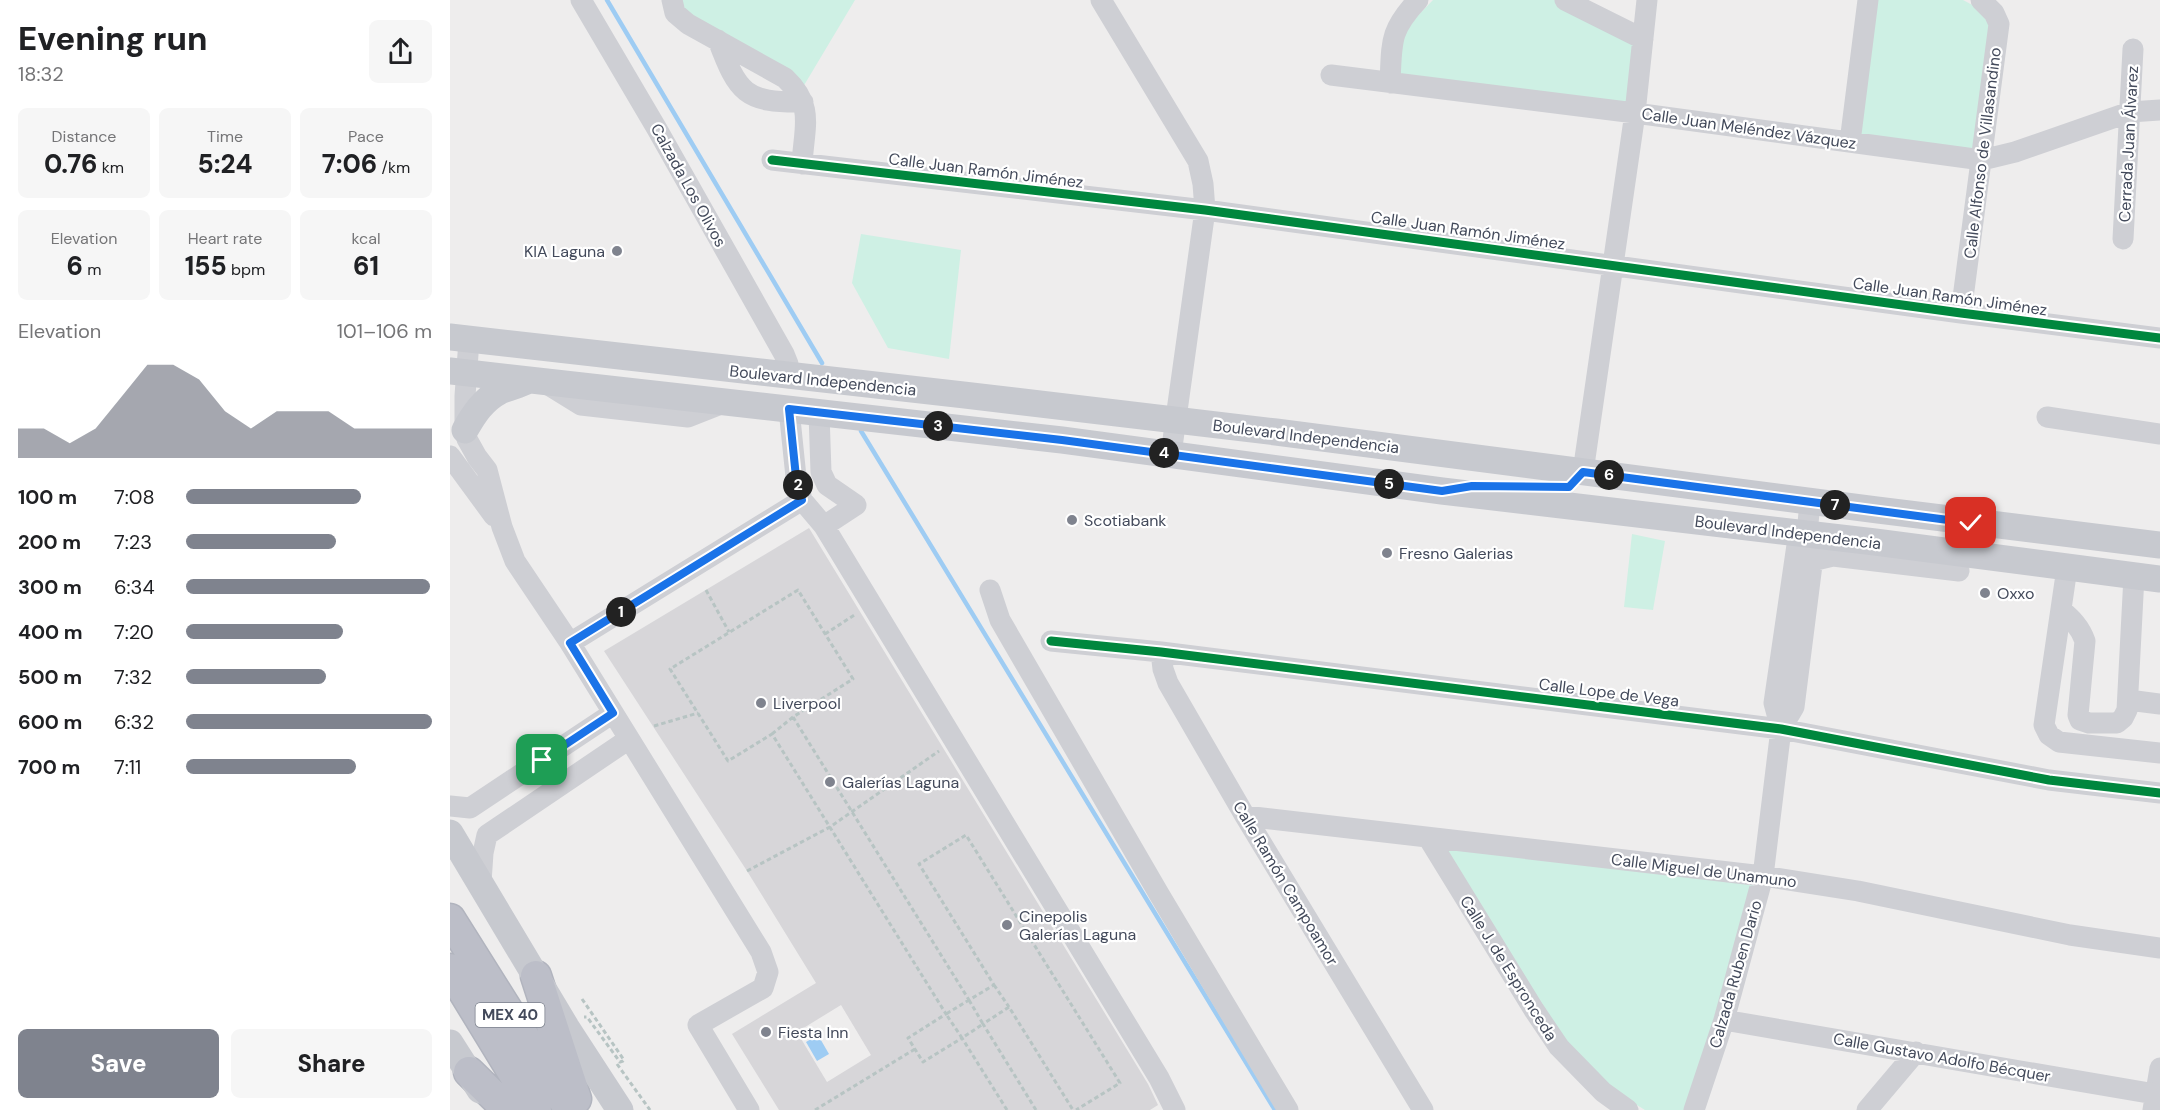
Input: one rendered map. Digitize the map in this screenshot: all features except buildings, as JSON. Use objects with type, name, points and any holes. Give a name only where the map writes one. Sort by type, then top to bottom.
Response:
[{"type":"highway","name":"MEX 40","points":[[450,919],[570,1110]]},
{"type":"highway","name":"MEX 40","points":[[450,969],[536,1110]]},
{"type":"highway","points":[[536,976],[580,1110]]},
{"type":"highway","points":[[469,1072],[508,1110]]},
{"type":"main road","name":"Boulevard Independencia","points":[[460,338],[1176,420],[2160,545]]},
{"type":"main road","name":"Boulevard Independencia","points":[[458,372],[1062,440],[1442,491],[1807,534],[2147,578]]},
{"type":"main road","points":[[465,430],[483,403],[500,391],[536,381]]},
{"type":"main road","points":[[847,415],[827,408],[820,396],[823,391],[829,387],[906,393],[942,393]]},
{"type":"main road","points":[[1442,491],[1496,485],[1569,487],[1583,472]]},
{"type":"main road","points":[[1591,509],[1609,493],[1675,497],[1692,486]]},
{"type":"main road","points":[[2075,568],[2133,564],[2160,565]]},
{"type":"main road","points":[[450,833],[566,1027],[620,1110]]},
{"type":"main road","points":[[450,1043],[492,1110]]},
{"type":"street","name":"Calzada Los Olivos","points":[[581,0],[657,129],[778,344],[788,364],[788,374]]},
{"type":"street","points":[[672,0],[673,10],[680,18],[785,78],[798,90],[806,118],[802,164]]},
{"type":"street","points":[[1101,0],[1198,161],[1205,210],[1171,454]]},
{"type":"street","points":[[1390,83],[1392,40],[1397,26],[1418,0]]},
{"type":"street","points":[[1565,0],[1643,39]]},
{"type":"street","points":[[1583,472],[1635,113],[1647,0]]},
{"type":"street","points":[[1850,142],[1868,0]]},
{"type":"street","name":"Calle Alfonso de Villasandino","points":[[1961,313],[1999,24],[1994,13],[1981,0]]},
{"type":"street","points":[[718,40],[730,73],[740,87],[755,96],[773,102],[803,102]]},
{"type":"street","name":"Cerrada Juan Álvarez","points":[[2123,239],[2133,48]]},
{"type":"street","name":"Calle Juan Meléndez Vázquez","points":[[1331,75],[1982,160],[2015,152],[2130,112],[2160,110]]},
{"type":"street","name":"Calle Juan Ramón Jiménez","points":[[772,160],[1205,210],[2160,338]]},
{"type":"street","points":[[460,338],[458,372],[465,430],[471,448],[487,470],[502,527],[514,561],[570,643],[761,952],[768,972],[763,988],[698,1025],[749,1110]]},
{"type":"street","points":[[789,409],[796,477],[802,500],[824,526],[1153,1068],[1174,1110]]},
{"type":"street","points":[[819,413],[821,472],[827,484],[856,506],[824,526]]},
{"type":"street","points":[[2047,417],[2160,434]]},
{"type":"street","points":[[450,456],[502,527]]},
{"type":"street","points":[[570,643],[802,500]]},
{"type":"street","name":"Calzada Ruben Dario","points":[[1694,1110],[1724,1020],[1763,876],[1781,729],[1774,703],[1796,613],[1812,561],[1814,549],[1807,534],[1810,502]]},
{"type":"street","name":"Calzada Ruben Dario","points":[[1796,613],[1797,545],[1807,534]]},
{"type":"street","points":[[1812,561],[1833,556],[1959,571]]},
{"type":"street","points":[[2075,568],[2061,610],[2044,726],[2049,735],[2059,742],[2160,753]]},
{"type":"street","points":[[2061,610],[2071,618],[2085,641],[2078,715],[2080,720],[2089,723],[2117,723],[2127,710],[2147,578]]},
{"type":"street","points":[[990,590],[1000,620],[1288,1110]]},
{"type":"street","name":"Calle Lope de Vega","points":[[1051,641],[1161,652],[1781,729],[2049,780],[2160,793]]},
{"type":"street","name":"Calle Ramón Campoamor","points":[[1161,652],[1168,683],[1245,816],[1423,1110]]},
{"type":"street","points":[[2136,701],[2160,704]]},
{"type":"street","points":[[450,806],[470,808],[613,713]]},
{"type":"street","points":[[481,882],[487,835],[629,739]]},
{"type":"street","name":"Calle Miguel de Unamuno","points":[[1245,816],[1763,876],[1858,891],[2070,935],[2160,948]]},
{"type":"street","name":"Calle J. de Espronceda","points":[[1429,839],[1559,1047],[1603,1092],[1629,1110]]},
{"type":"street","name":"Calle Gustavo Adolfo Bécquer","points":[[1724,1020],[1916,1052],[2157,1100]]},
{"type":"street","points":[[1867,1110],[1916,1052]]},
{"type":"street","points":[[2157,1100],[2160,1068]]},
{"type":"path","points":[[705,590],[729,632]]},
{"type":"path","points":[[798,590],[825,634],[853,680],[728,761],[670,669],[798,590]]},
{"type":"path","points":[[825,634],[865,608]]},
{"type":"path","points":[[654,726],[698,713]]},
{"type":"path","points":[[793,717],[1036,1110]]},
{"type":"path","points":[[772,734],[1007,1110]]},
{"type":"path","points":[[747,871],[830,827],[948,745]]},
{"type":"path","points":[[966,835],[1120,1083],[1075,1110],[1010,1007],[919,864],[966,835]]},
{"type":"path","points":[[994,985],[908,1038],[923,1062],[1010,1007]]},
{"type":"path","points":[[582,999],[623,1061],[620,1062],[586,1016],[584,1018]]},
{"type":"path","points":[[815,1110],[915,1049]]},
{"type":"green space","points":[[679,0],[855,0],[803,87],[674,10]]},
{"type":"green space","points":[[1433,0],[1556,0],[1639,41],[1632,107],[1400,75],[1401,33]]},
{"type":"green space","points":[[1874,0],[1963,0],[1978,8],[1994,23],[1976,152],[1857,136]]},
{"type":"green space","points":[[861,234],[961,250],[949,359],[888,348],[852,283]]},
{"type":"green space","points":[[1632,534],[1665,541],[1653,610],[1624,607]]},
{"type":"green space","points":[[1444,848],[1754,882],[1687,1110],[1645,1110],[1601,1083],[1564,1042]]},
{"type":"water","points":[[818,1035],[829,1054],[817,1061],[806,1042]]},
{"type":"waterway","points":[[607,0],[822,363]]},
{"type":"waterway","points":[[861,431],[1275,1110]]},
{"type":"cycle path","points":[[772,160],[1205,210],[2160,338]]},
{"type":"cycle path","points":[[1051,641],[1161,652],[1781,729],[2049,780],[2160,793]]},
{"type":"place","name":"KIA Laguna","points":[[617,251]]},
{"type":"place","name":"Scotiabank","points":[[1072,520]]},
{"type":"place","name":"Fresno Galerias","points":[[1387,553]]},
{"type":"place","name":"Oxxo","points":[[1985,593]]},
{"type":"place","name":"Liverpool","points":[[761,703]]},
{"type":"place","name":"Galerías Laguna","points":[[830,782]]},
{"type":"place","name":"Cinepolis Galerías Laguna","points":[[1007,925]]},
{"type":"place","name":"Fiesta Inn","points":[[766,1032]]},
{"type":"route","points":[[542,760],[613,713],[570,643],[802,500],[796,477],[789,409],[1062,440],[1442,491],[1472,486],[1569,487],[1583,472],[1971,523]]}]
